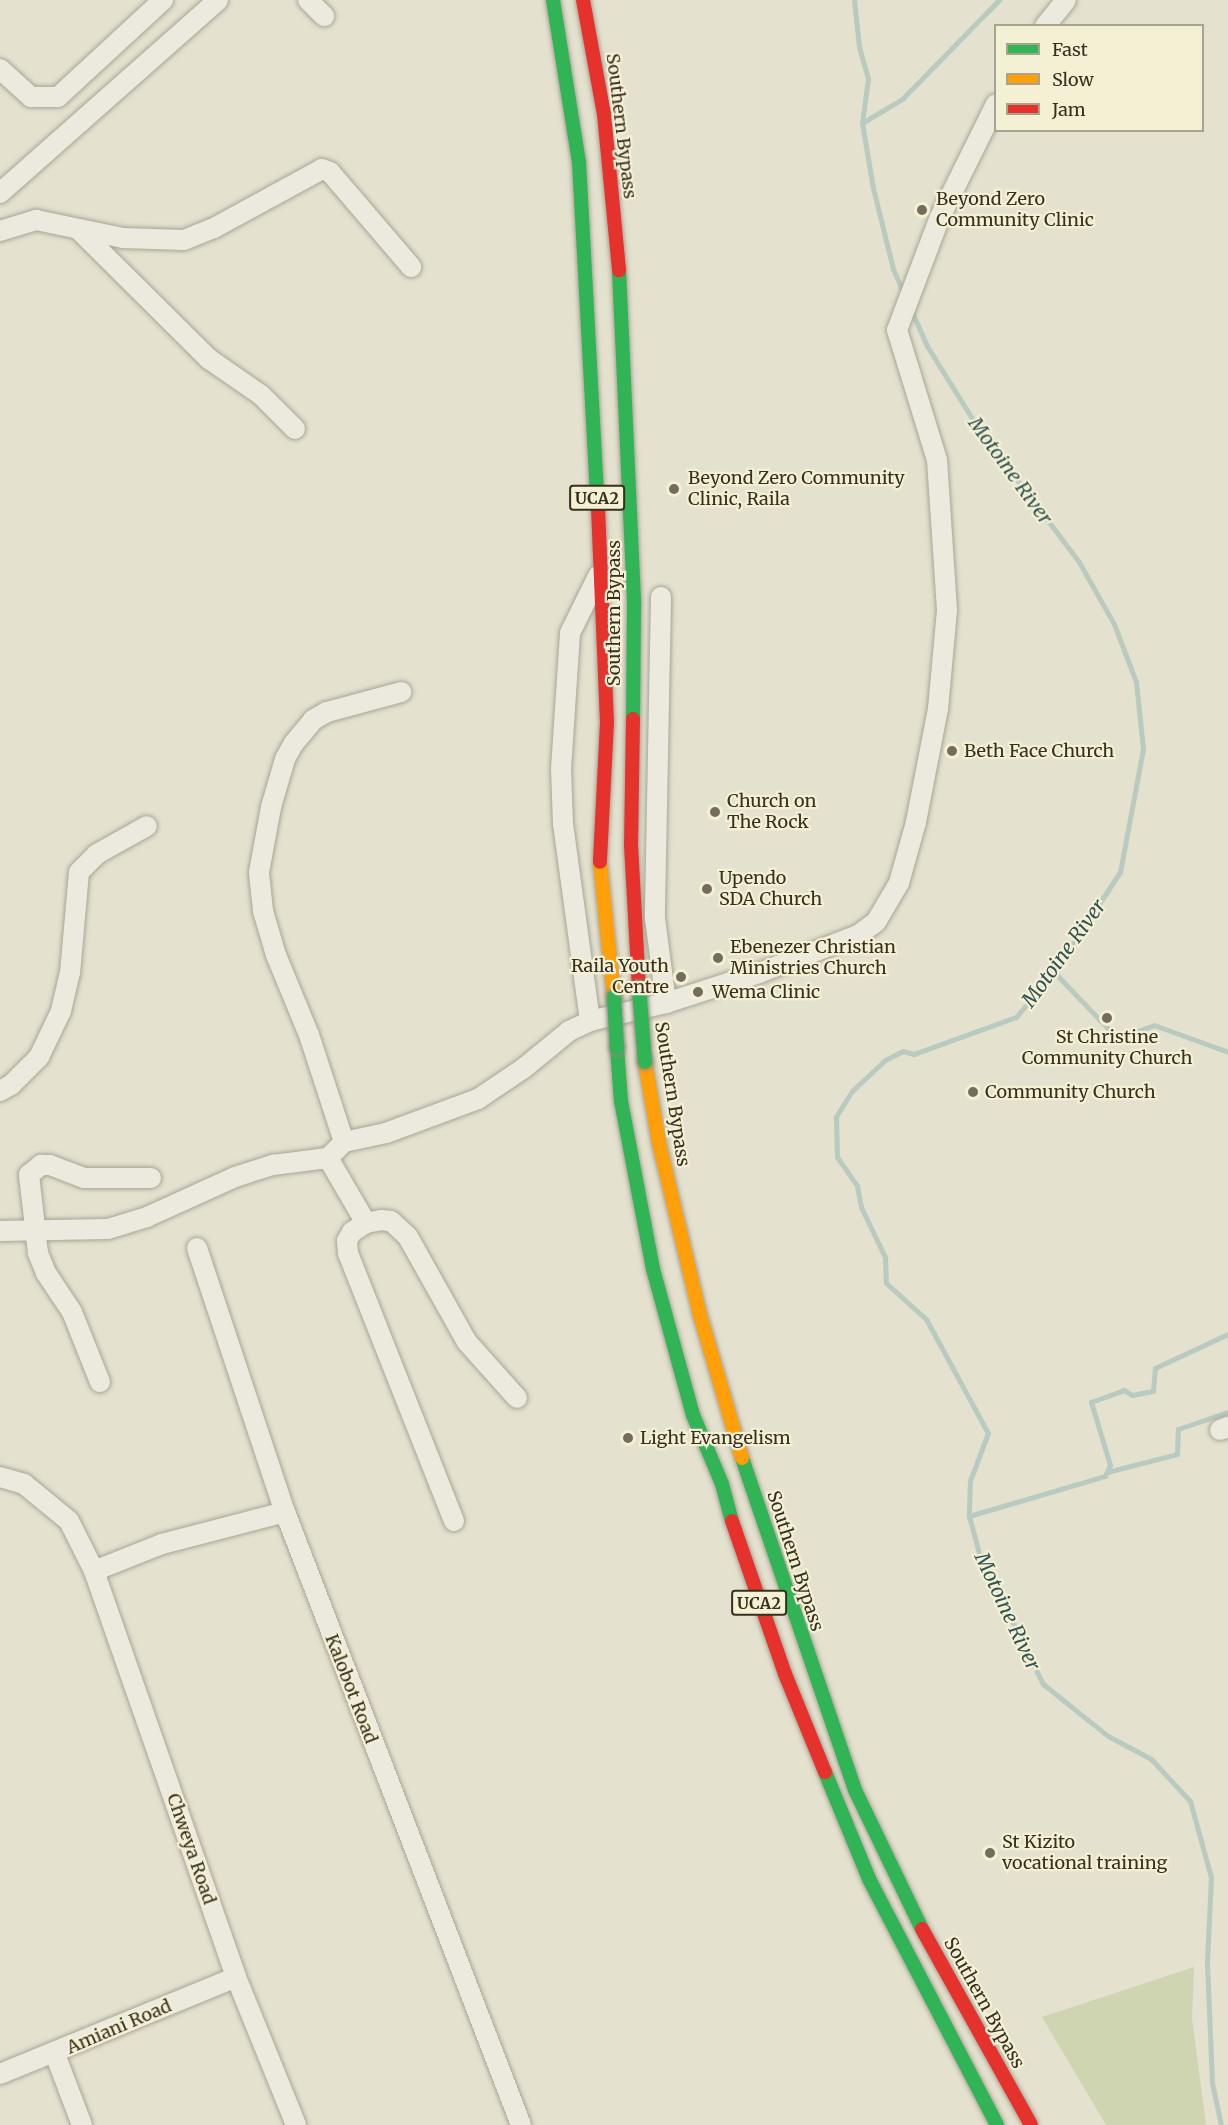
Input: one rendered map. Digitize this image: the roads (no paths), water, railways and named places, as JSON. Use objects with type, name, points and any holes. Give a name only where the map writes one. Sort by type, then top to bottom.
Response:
[{"type":"highway","name":"Southern Bypass","points":[[553,0],[579,162],[591,336],[599,573],[607,722],[599,877],[614,997],[621,1101],[653,1269],[693,1415],[722,1484],[744,1564],[784,1674],[869,1879],[997,2125]]},
{"type":"highway","name":"Southern Bypass","points":[[583,0],[604,114],[620,286],[634,605],[631,845],[645,1062],[659,1143],[700,1315],[763,1527],[855,1790],[910,1906],[1031,2125]]},
{"type":"street","points":[[0,69],[30,97],[58,97],[164,0]]},
{"type":"street","points":[[0,193],[218,0]]},
{"type":"street","points":[[308,0],[324,16]]},
{"type":"street","points":[[1047,24],[1066,0]]},
{"type":"street","points":[[0,1232],[108,1229],[147,1217],[235,1177],[273,1165],[328,1158],[344,1142],[386,1133],[465,1106],[497,1088],[569,1031],[590,1021],[666,1003],[858,935],[876,922],[900,883],[938,709],[947,610],[937,460],[897,330],[919,268],[994,108]]},
{"type":"street","points":[[0,231],[36,220],[123,238],[184,240],[214,228],[322,169],[330,172],[411,267]]},
{"type":"street","points":[[76,227],[209,359],[261,395],[296,429]]},
{"type":"street","points":[[590,1021],[563,825],[561,768],[570,633],[599,573]]},
{"type":"street","points":[[662,597],[655,918],[666,1003]]},
{"type":"street","points":[[344,1142],[309,1035],[276,955],[263,911],[259,873],[273,799],[294,743],[314,720],[327,712],[401,692]]},
{"type":"street","points":[[0,1091],[39,1057],[62,1011],[70,973],[79,872],[97,854],[147,826]]},
{"type":"street","points":[[328,1158],[366,1223]]},
{"type":"street","points":[[100,1382],[72,1312],[46,1273],[34,1232],[29,1175],[41,1165],[104,1181],[151,1178]]},
{"type":"street","points":[[454,1521],[348,1253],[347,1241],[366,1223],[390,1221],[408,1237],[466,1342],[517,1398]]},
{"type":"street","name":"Kalobot Road","points":[[197,1248],[285,1512],[521,2125]]},
{"type":"street","name":"Chweya Road","points":[[0,1477],[24,1484],[69,1521],[94,1571],[236,1977],[296,2125]]},
{"type":"street","points":[[94,1571],[162,1545],[285,1512]]},
{"type":"street","name":"Amiani Road","points":[[0,2074],[55,2054],[236,1977]]},
{"type":"street","points":[[55,2054],[82,2125]]},
{"type":"waterway","name":"Motoine River","points":[[854,0],[859,47],[868,79],[862,123],[873,188],[893,269],[905,296]]},
{"type":"waterway","points":[[862,123],[902,99],[999,0]]},
{"type":"waterway","name":"Motoine River","points":[[911,310],[927,346],[980,431],[1079,562],[1114,624],[1136,682],[1143,749],[1120,872],[1054,972],[1016,1017],[914,1054],[903,1051],[885,1060],[852,1091],[836,1117],[837,1157],[857,1186],[861,1207],[885,1257],[886,1283],[926,1319],[988,1433],[970,1481],[969,1516],[979,1553],[1043,1684],[1108,1736],[1151,1759],[1190,1801],[1211,1877],[1207,1963],[1212,2083],[1221,2125]]},
{"type":"waterway","points":[[1054,972],[1117,1038],[1154,1025],[1228,1052]]},
{"type":"waterway","points":[[969,1516],[1105,1476],[1110,1465],[1091,1402],[1124,1390],[1132,1395],[1153,1391],[1155,1368],[1228,1334]]},
{"type":"waterway","points":[[1107,1472],[1177,1454],[1178,1429],[1228,1412]]},
{"type":"place","name":"Beyond Zero Community Clinic","points":[[922,210]]},
{"type":"place","name":"Beyond Zero Community Clinic, Raila","points":[[674,489]]},
{"type":"place","name":"Beth Face Church","points":[[952,751]]},
{"type":"place","name":"Church on The Rock","points":[[715,812]]},
{"type":"place","name":"Upendo SDA Church","points":[[707,889]]},
{"type":"place","name":"Ebenezer Christian Ministries Church","points":[[718,958]]},
{"type":"place","name":"Raila Youth Centre","points":[[681,977]]},
{"type":"place","name":"Wema Clinic","points":[[698,992]]},
{"type":"place","name":"St Christine Community Church","points":[[1107,1018]]},
{"type":"place","name":"Community Church","points":[[973,1092]]},
{"type":"place","name":"Light Evangelism","points":[[628,1438]]},
{"type":"place","name":"St Kizito vocational training","points":[[990,1853]]}]
